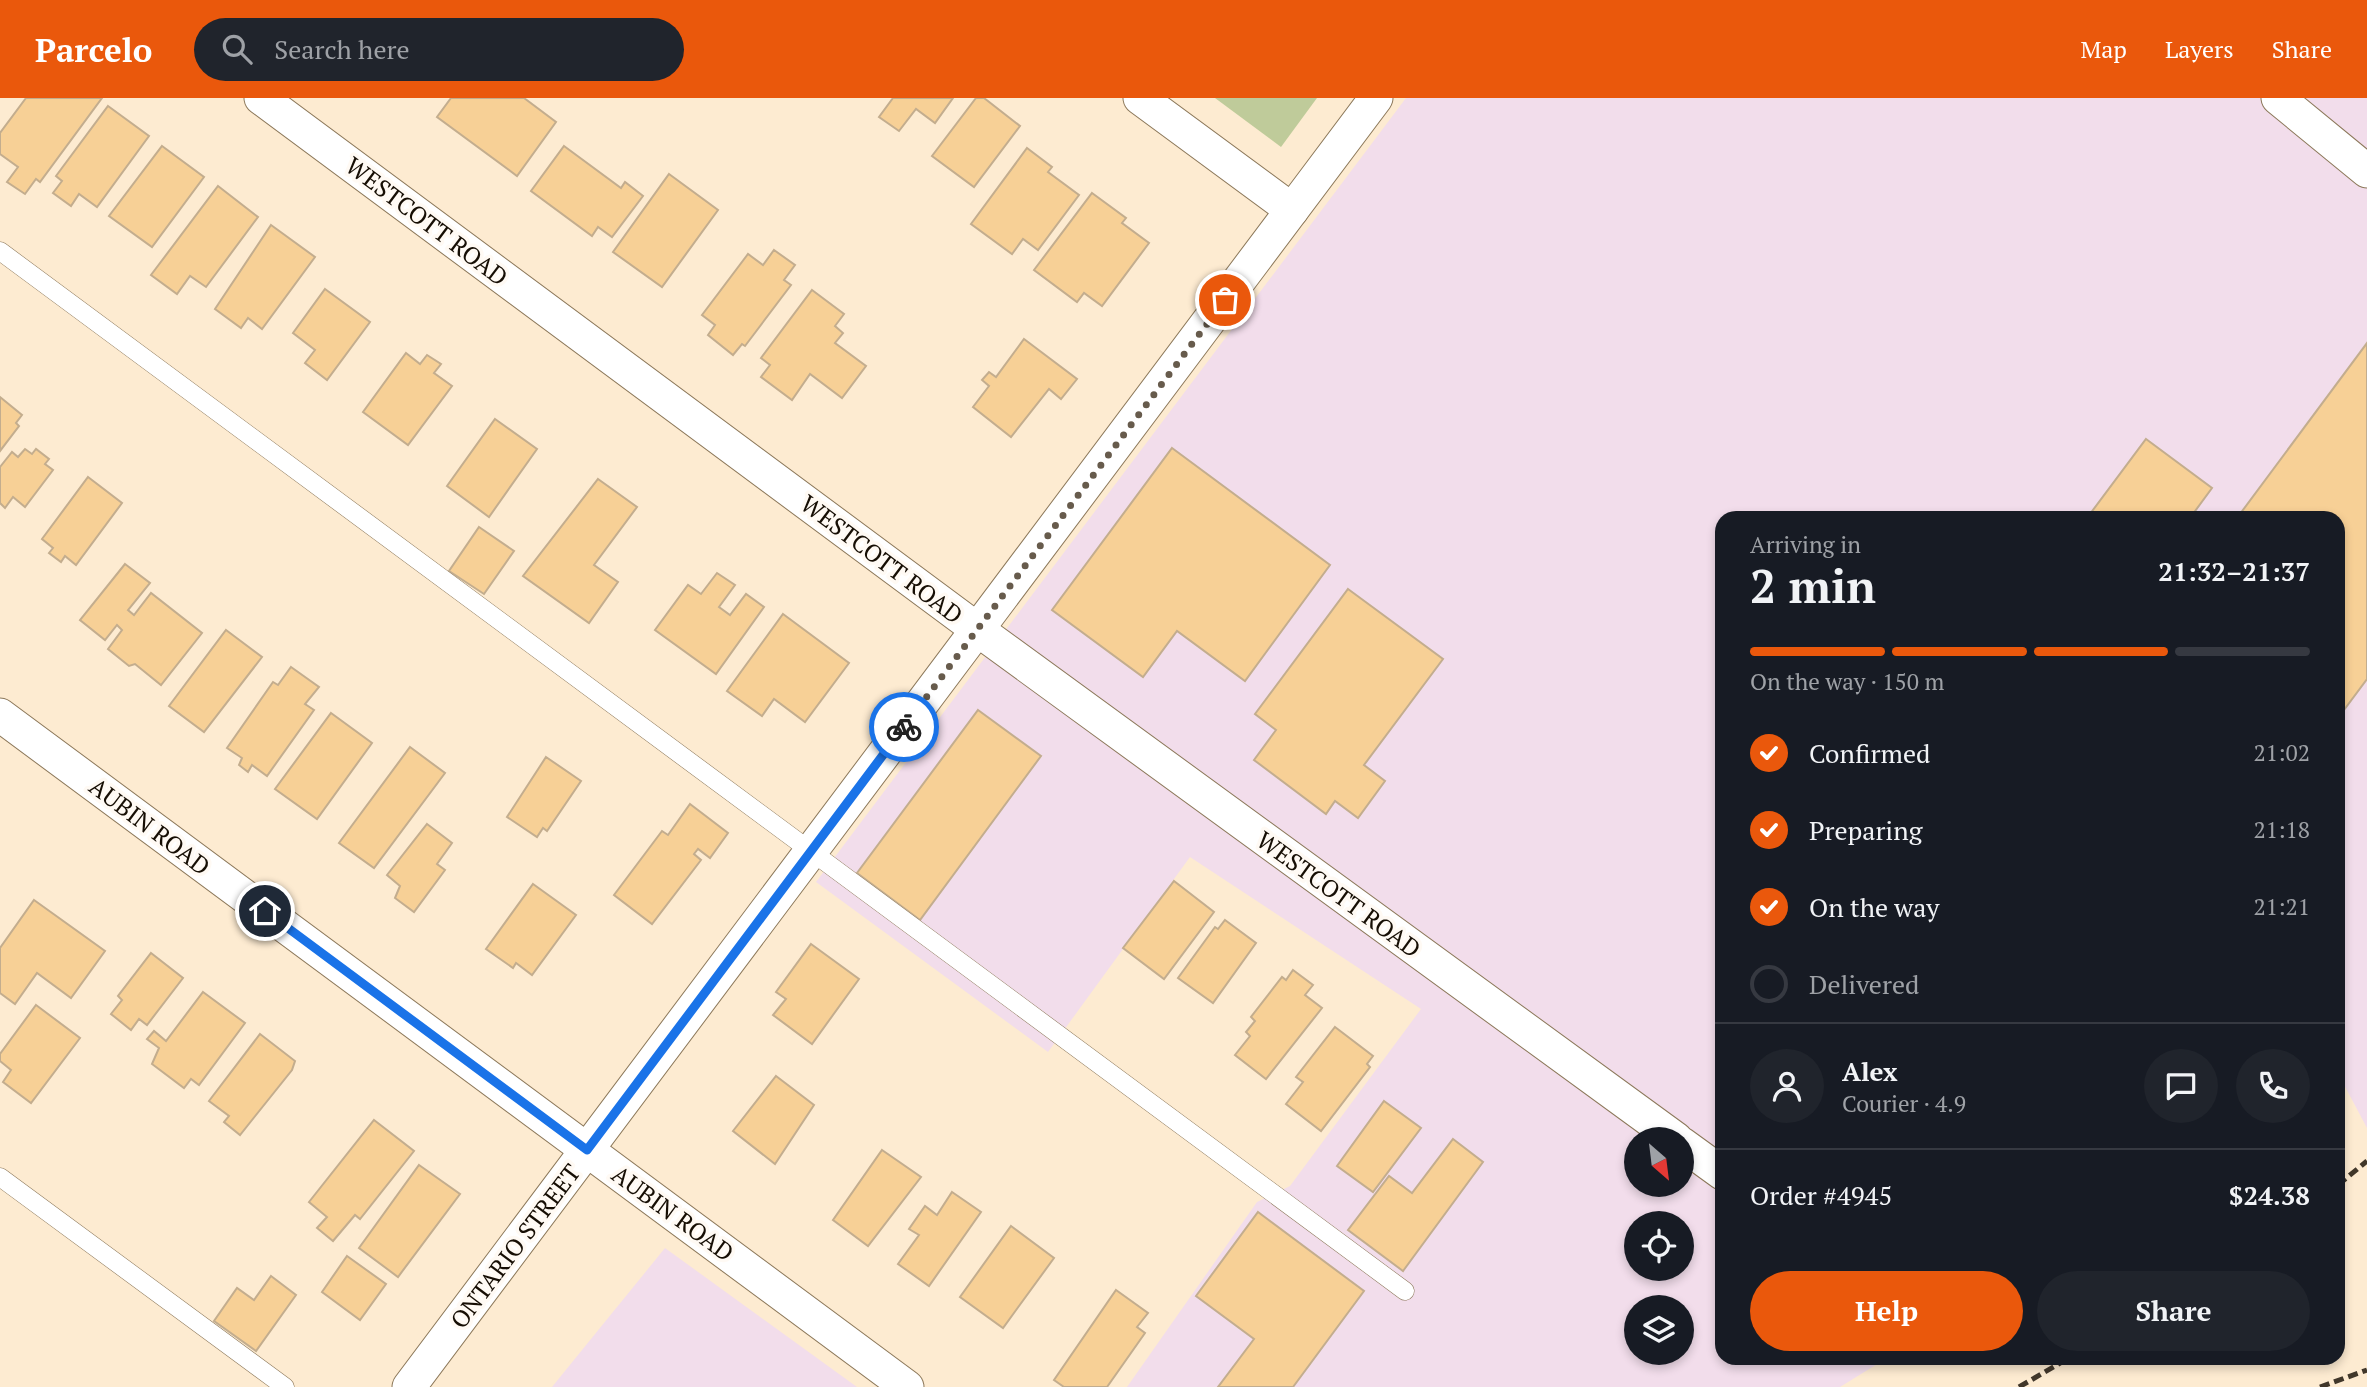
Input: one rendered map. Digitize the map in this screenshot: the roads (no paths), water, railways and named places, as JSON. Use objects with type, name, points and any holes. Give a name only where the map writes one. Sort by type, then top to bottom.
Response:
[{"type":"street","name":"WESTCOTT ROAD","points":[[261,98],[978,630],[1660,1127]]},
{"type":"street","points":[[1140,98],[1292,210]]},
{"type":"street","name":"ONTARIO STREET","points":[[409,1387],[1376,98]]},
{"type":"street","points":[[2278,98],[2367,171]]},
{"type":"street","name":"AUBIN ROAD","points":[[0,715],[907,1387]]},
{"type":"street","points":[[1694,1153],[1715,1168]]},
{"type":"lane","points":[[0,251],[1405,1291]]},
{"type":"lane","points":[[0,1177],[285,1387]]},
{"type":"railway","points":[[2345,1179],[2367,1161]]},
{"type":"railway","points":[[2019,1387],[2057,1365]]},
{"type":"railway","points":[[2320,1387],[2367,1370]]}]
